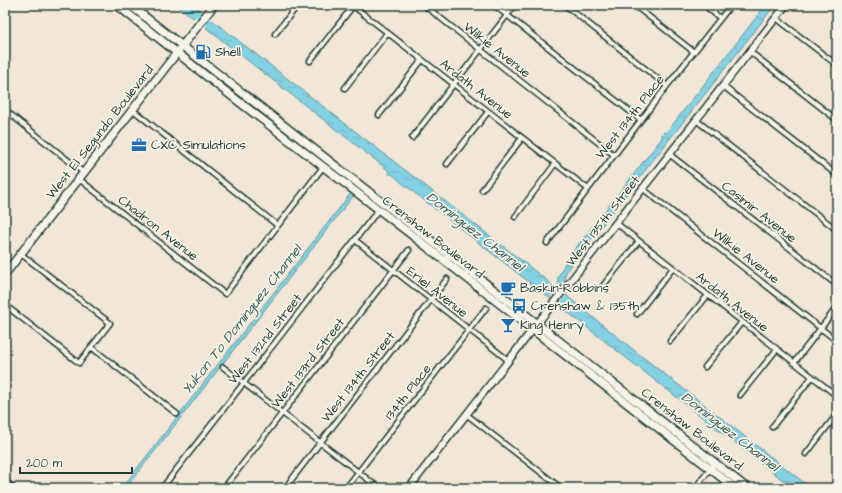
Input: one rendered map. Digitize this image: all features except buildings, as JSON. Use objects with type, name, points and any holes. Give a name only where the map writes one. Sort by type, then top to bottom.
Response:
[{"type":"main road","name":"Crenshaw Boulevard","points":[[117,5],[180,50],[713,466],[747,488]]},
{"type":"main road","name":"Crenshaw Boulevard","points":[[130,5],[180,50]]},
{"type":"main road","name":"West El Segundo Boulevard","points":[[5,274],[214,5]]},
{"type":"main road","name":"Crenshaw Boulevard","points":[[713,466],[735,488]]},
{"type":"street","points":[[275,34],[298,5]]},
{"type":"street","points":[[310,61],[352,5]]},
{"type":"street","name":"Ardath Avenue","points":[[352,5],[588,189]]},
{"type":"street","name":"Wilkie Avenue","points":[[424,5],[614,155]]},
{"type":"street","points":[[494,5],[641,120]]},
{"type":"street","points":[[412,138],[515,5]]},
{"type":"street","points":[[565,5],[667,86]]},
{"type":"street","points":[[634,5],[694,52]]},
{"type":"street","points":[[704,5],[720,18]]},
{"type":"street","name":"West 134th Place","points":[[547,243],[731,5]]},
{"type":"street","name":"West 135th Street","points":[[409,488],[786,5]]},
{"type":"street","points":[[776,18],[837,65]]},
{"type":"street","points":[[345,88],[387,33]]},
{"type":"street","points":[[749,52],[837,120]]},
{"type":"street","points":[[379,114],[422,60]]},
{"type":"street","points":[[722,86],[837,175]]},
{"type":"street","name":"Chadron Avenue","points":[[5,110],[82,176],[225,294],[277,225]]},
{"type":"street","points":[[133,110],[277,225],[326,164]]},
{"type":"street","points":[[447,164],[488,112]]},
{"type":"street","points":[[696,120],[837,230]]},
{"type":"street","points":[[482,190],[522,138]]},
{"type":"street","name":"Casimir Avenue","points":[[669,154],[837,285]]},
{"type":"street","points":[[514,217],[556,164]]},
{"type":"street","name":"Wilkie Avenue","points":[[642,188],[837,341]]},
{"type":"street","name":"West 132nd Street","points":[[162,488],[381,206]]},
{"type":"street","name":"Ardath Avenue","points":[[616,223],[837,396]]},
{"type":"street","name":"Eriel Avenue","points":[[355,240],[508,360]]},
{"type":"street","points":[[602,287],[638,241]]},
{"type":"street","name":"West 133rd Street","points":[[224,488],[409,250]]},
{"type":"street","points":[[5,305],[79,363],[110,323],[21,254]]},
{"type":"street","points":[[636,314],[673,268]]},
{"type":"street","name":"West 134th Street","points":[[285,488],[430,300],[448,279]]},
{"type":"street","points":[[670,341],[708,295]]},
{"type":"street","points":[[794,363],[837,307]]},
{"type":"street","name":"134th Place","points":[[346,488],[486,308]]},
{"type":"street","points":[[705,367],[742,322]]},
{"type":"street","points":[[91,347],[176,414]]},
{"type":"street","points":[[740,395],[777,349]]},
{"type":"street","points":[[223,367],[379,488]]},
{"type":"street","points":[[772,428],[812,377]]},
{"type":"street","points":[[466,414],[558,487]]},
{"type":"street","points":[[806,454],[837,414]]},
{"type":"street","points":[[696,488],[713,466]]},
{"type":"street","points":[[5,481],[14,488]]},
{"type":"water","points":[[177,5],[194,5],[200,10],[193,18]]},
{"type":"water","points":[[766,5],[775,5],[567,270],[564,280],[564,287],[568,297],[811,488],[793,488],[392,174],[389,174],[388,170],[206,28],[212,20],[558,289],[558,277],[567,259],[662,138],[662,134],[664,132],[666,133]]},
{"type":"water","points":[[351,193],[354,195],[126,488],[122,488]]},
{"type":"pier","points":[[563,280],[567,294],[559,305],[550,298],[558,287],[558,283],[560,285]]},
{"type":"waterway","name":"Dominguez Channel","points":[[186,5],[216,28]]},
{"type":"place","name":"Shell","points":[[203,52]]},
{"type":"place","name":"CXC Simulations","points":[[139,145]]},
{"type":"place","name":"Baskin-Robbins","points":[[508,288]]},
{"type":"place","name":"Crenshaw & 135th","points":[[519,306]]},
{"type":"place","name":"King Henry","points":[[508,325]]},
{"type":"water label","name":"Yukon To Dominguez Channel","points":[[242,320]]}]
